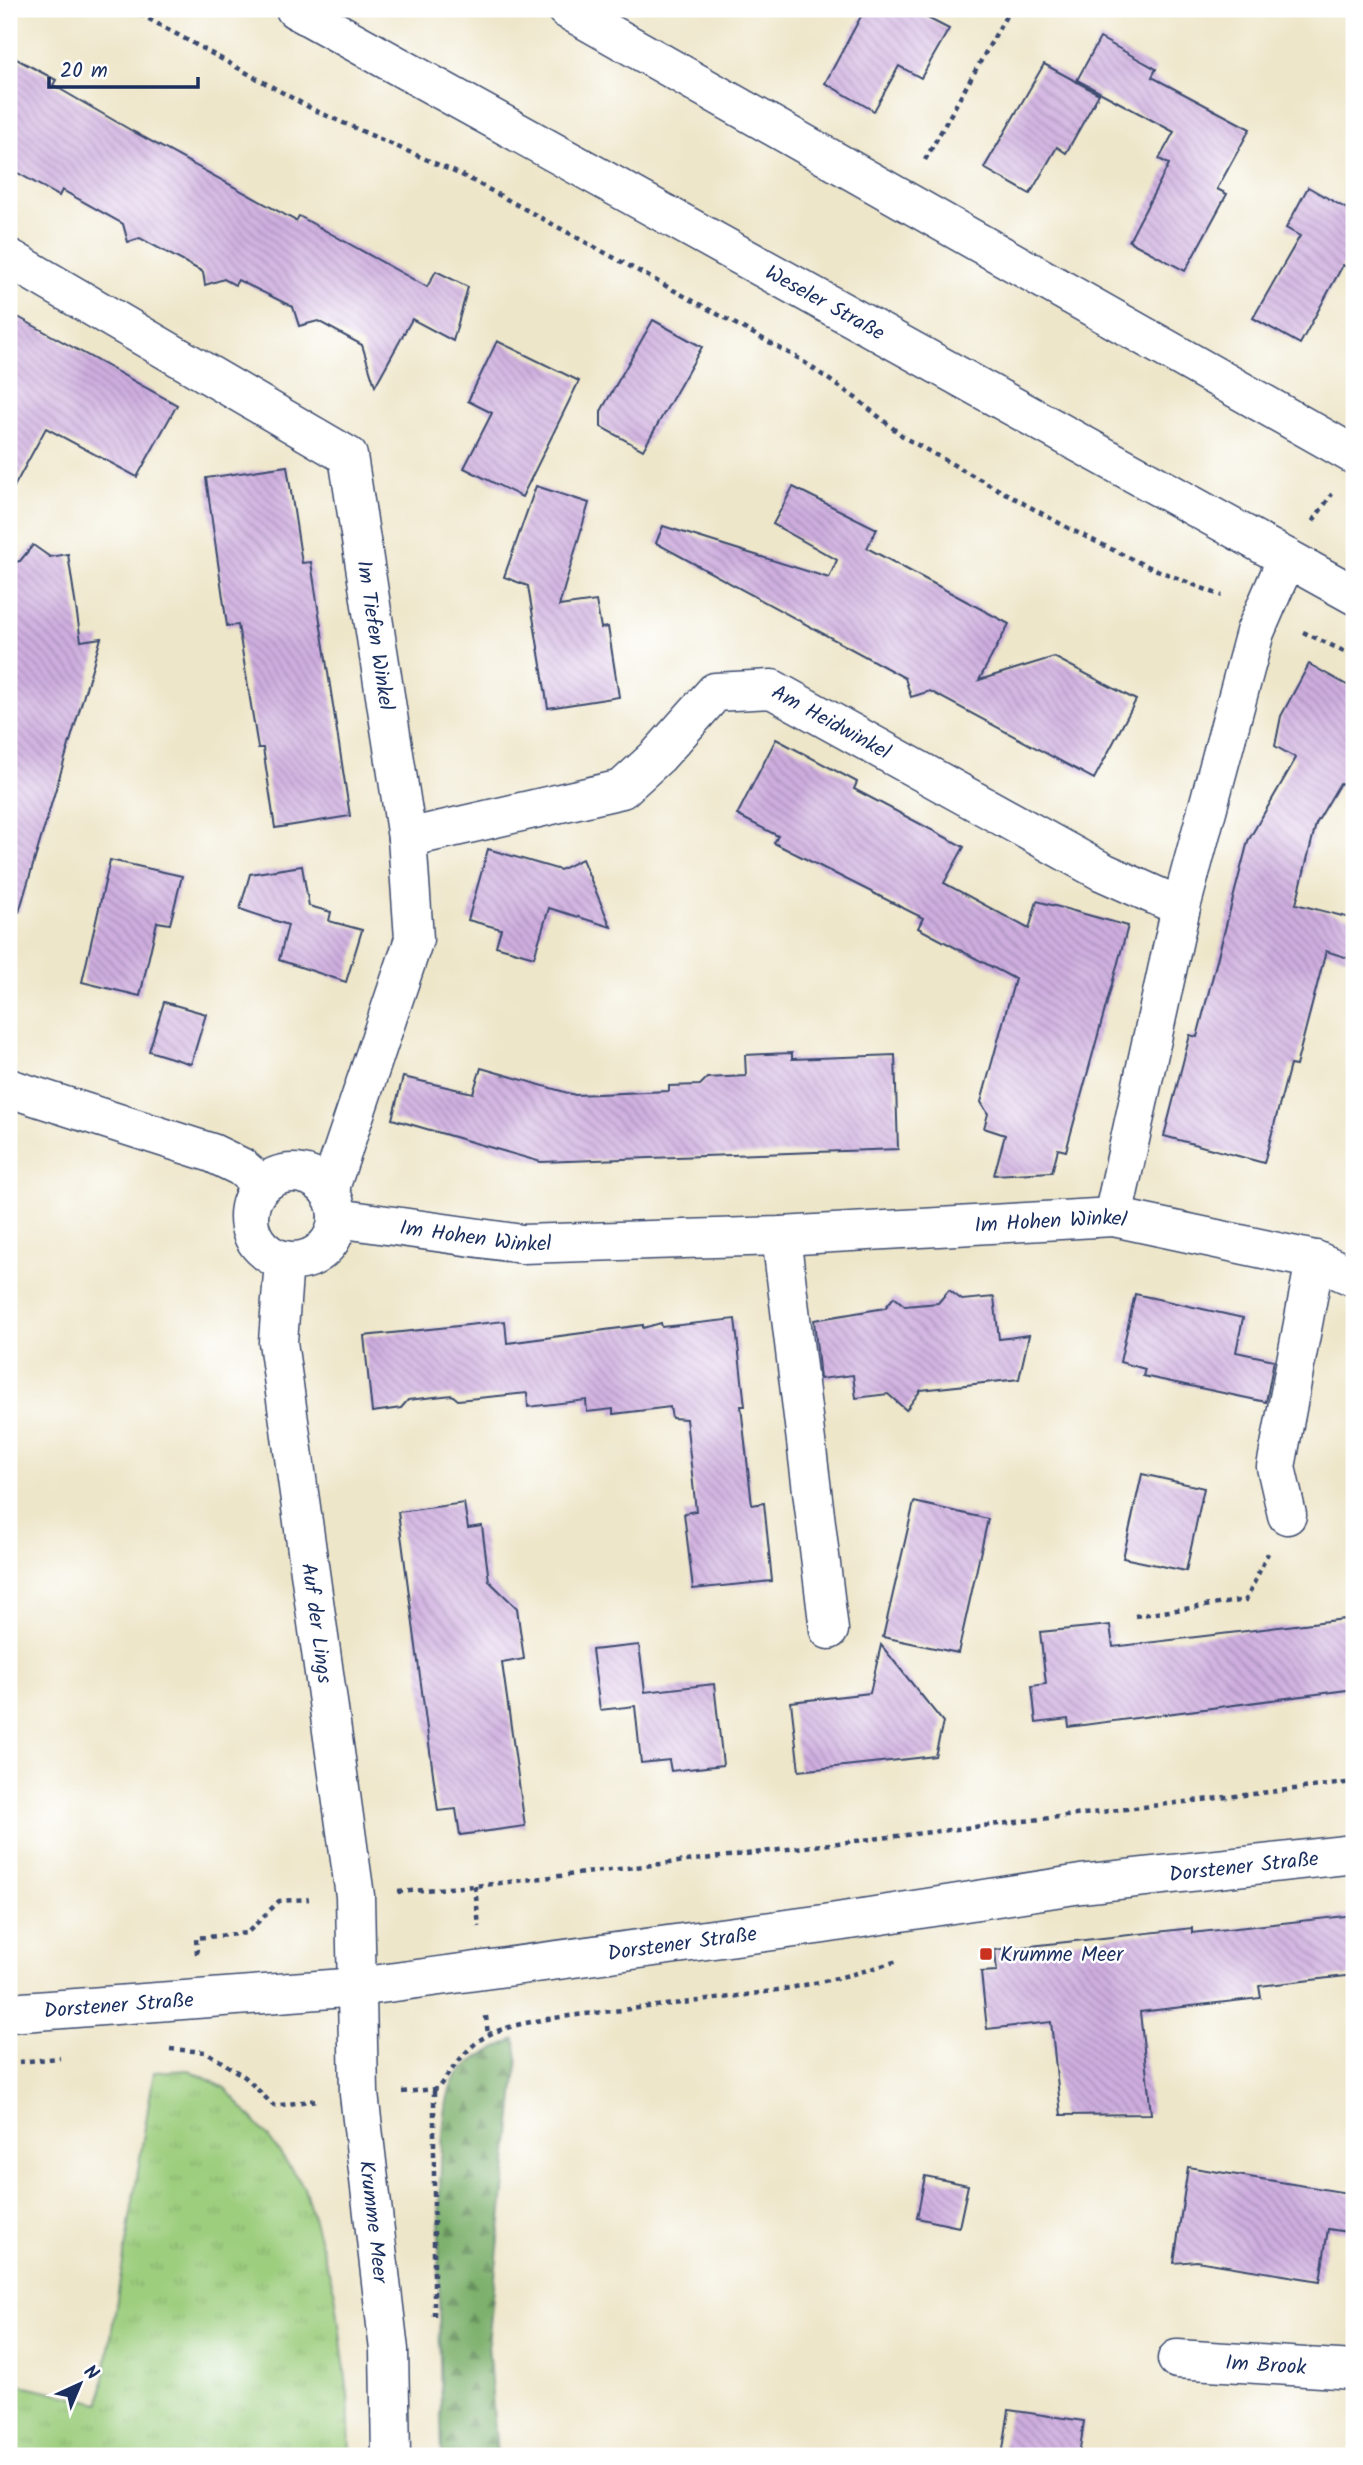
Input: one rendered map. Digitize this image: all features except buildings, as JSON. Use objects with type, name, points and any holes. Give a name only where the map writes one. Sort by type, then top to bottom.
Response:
[{"type":"street","name":"Weseler Straße","points":[[295,9],[1354,596]]},
{"type":"street","points":[[566,9],[903,197],[1347,469]]},
{"type":"street","name":"Im Tiefen Winkel","points":[[9,258],[348,456],[407,838],[414,939],[333,1204]]},
{"type":"street","points":[[1113,1217],[1181,908],[1251,645],[1287,558]]},
{"type":"street","name":"Am Heidwinkel","points":[[407,838],[622,789],[658,756],[715,692],[772,689],[1103,872],[1181,908]]},
{"type":"street","points":[[9,1088],[212,1153],[241,1167],[262,1185],[251,1205],[251,1229],[263,1249],[284,1260],[297,1261],[320,1252],[330,1242],[333,1204]]},
{"type":"street","name":"Im Hohen Winkel","points":[[262,1185],[285,1174],[297,1173],[309,1176],[333,1204],[522,1244],[781,1236],[1113,1217],[1315,1260],[1354,1277]]},
{"type":"street","points":[[781,1236],[829,1630]]},
{"type":"street","name":"Auf der Lings","points":[[284,1260],[278,1342],[355,1896],[358,1987]]},
{"type":"street","points":[[1287,1515],[1276,1467],[1315,1260]]},
{"type":"street","name":"Dorstener Straße","points":[[9,2013],[358,1987],[824,1924],[1081,1884],[1354,1854]]},
{"type":"street","name":"Krumme Meer","points":[[358,1987],[359,2095],[389,2350],[391,2456]]},
{"type":"street","name":"Im Brook","points":[[1177,2358],[1354,2370]]},
{"type":"path","points":[[131,9],[314,110],[466,177],[798,358],[856,398],[905,438],[1070,529],[1142,564],[1354,656]]},
{"type":"path","points":[[903,197],[1010,9]]},
{"type":"path","points":[[1287,558],[1347,469]]},
{"type":"path","points":[[1135,1616],[1246,1600],[1287,1515]]},
{"type":"path","points":[[274,2106],[245,2077],[206,2052],[199,1998],[196,1938],[247,1933],[279,1901],[475,1886],[1354,1782]]},
{"type":"path","points":[[434,2327],[436,2089],[464,2055],[488,2035],[562,2018],[793,1990],[848,1977],[907,1958]]},
{"type":"green space","points":[[515,2039],[518,2058],[488,2344],[497,2456],[442,2456],[439,2258],[442,2144],[447,2102],[454,2080],[467,2066]]},
{"type":"green space","points":[[189,2070],[225,2088],[269,2138],[304,2187],[335,2293],[348,2394],[350,2456],[9,2456],[9,2382],[100,2403],[154,2072]]},
{"type":"place","name":"Krumme Meer","points":[[986,1954]]}]
